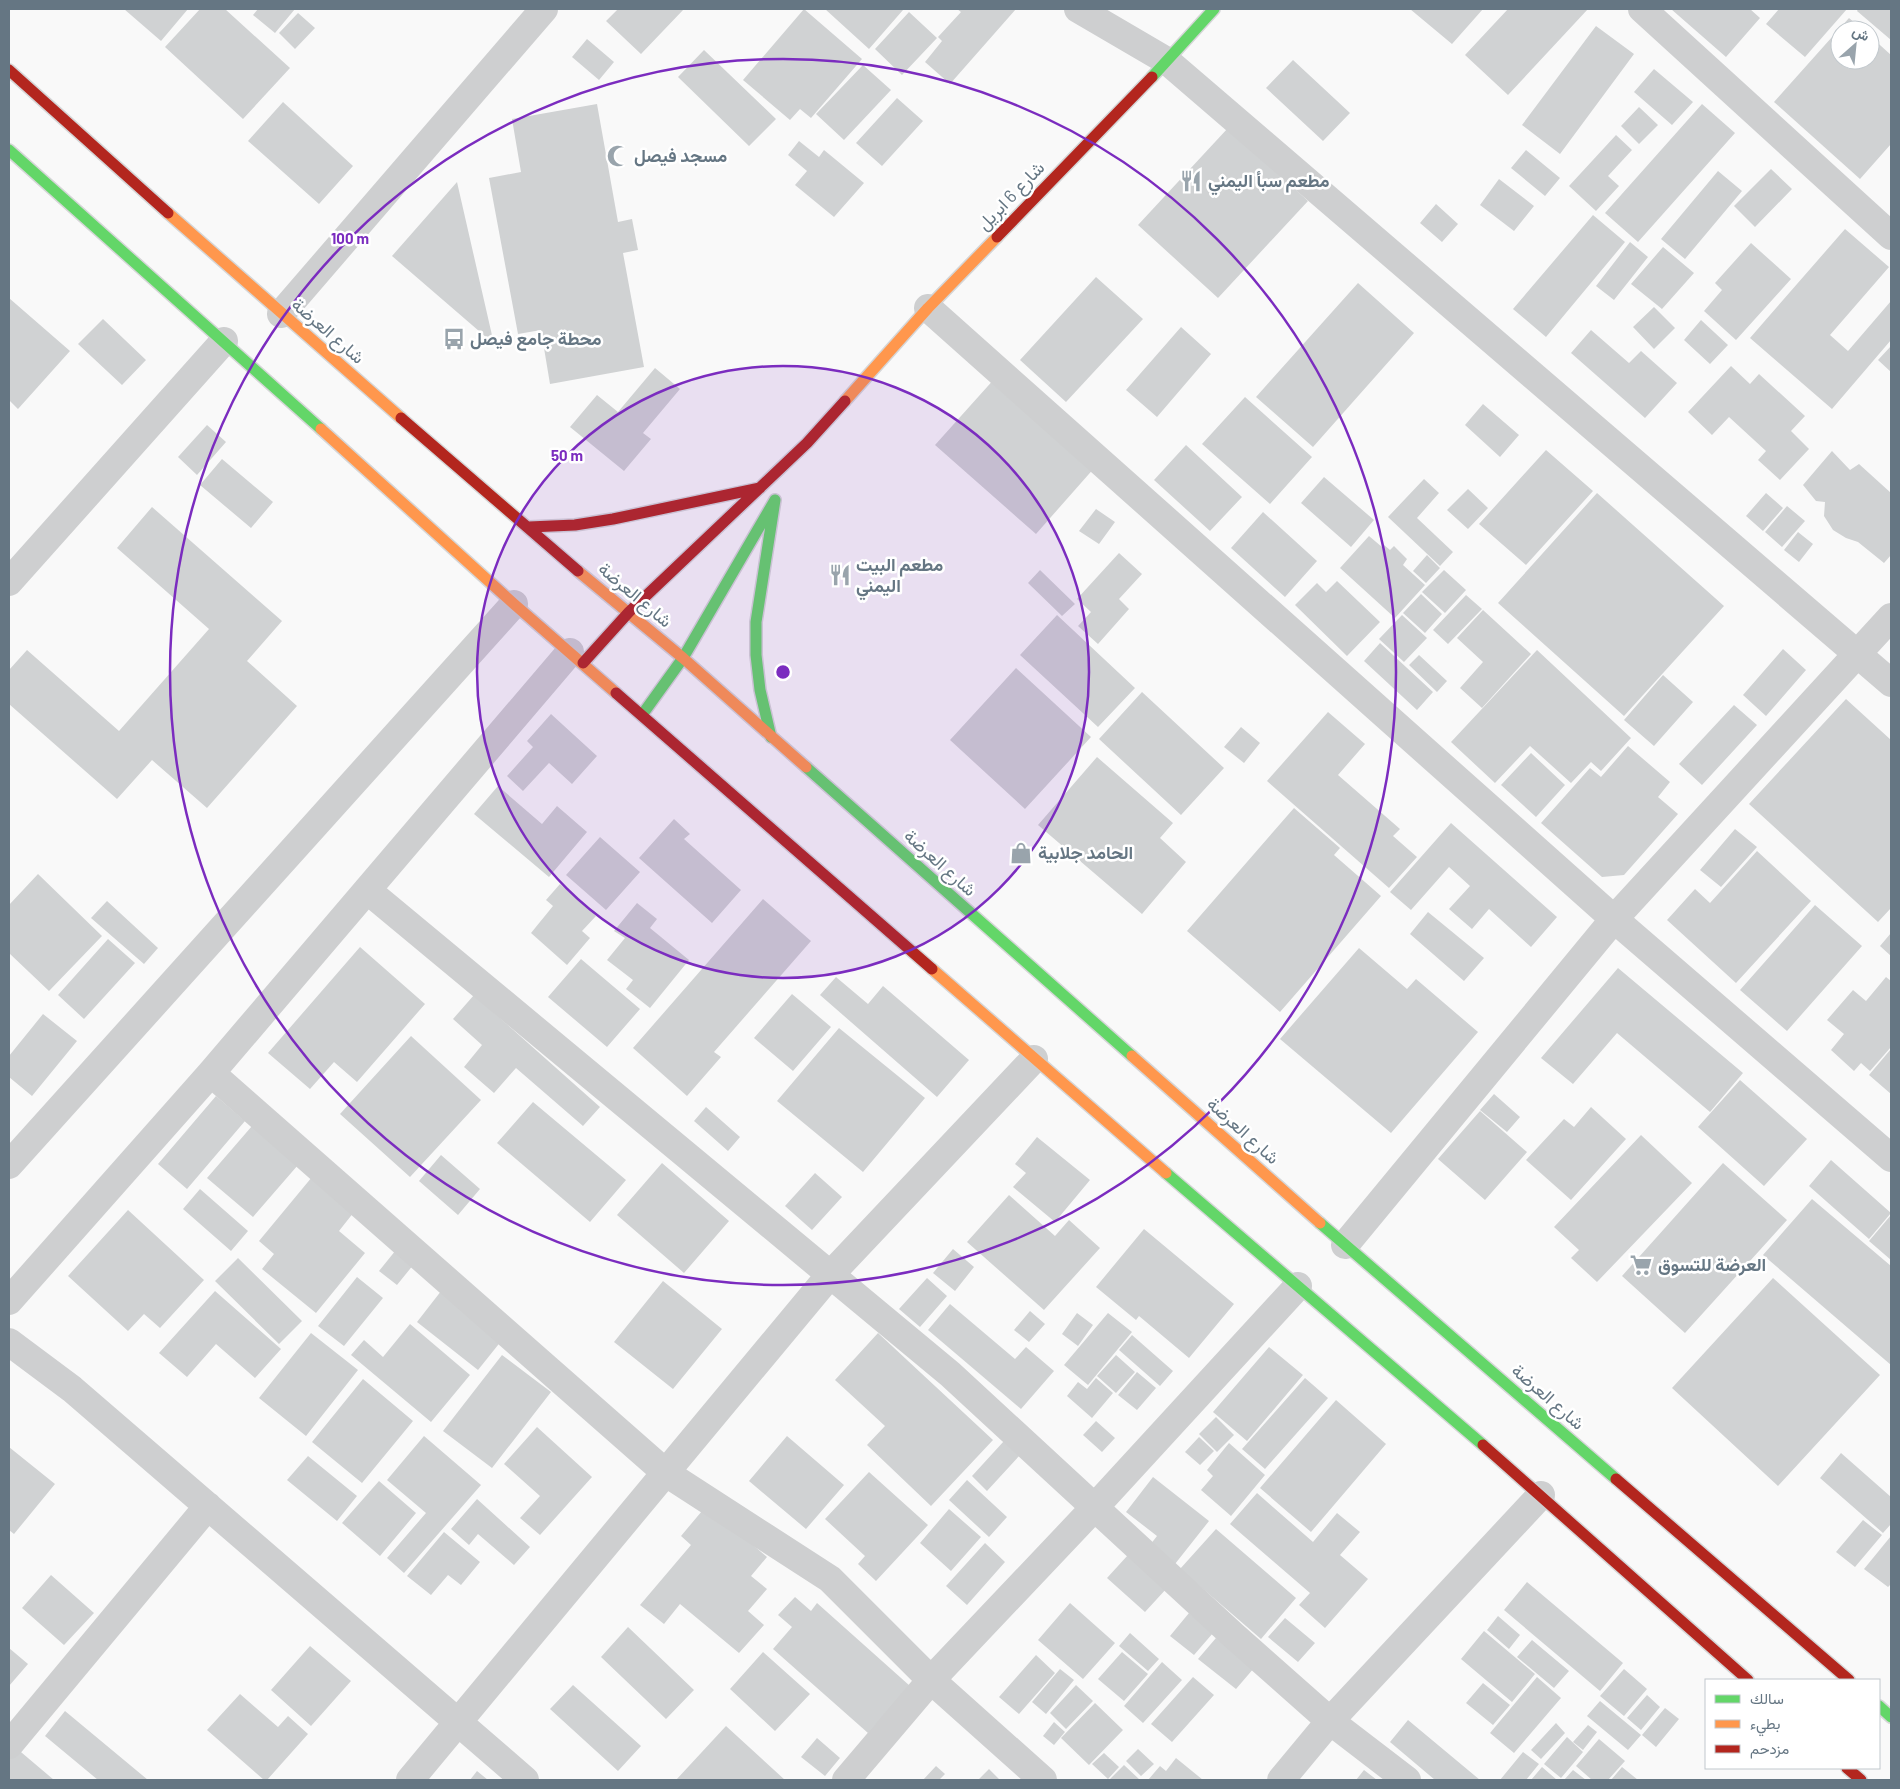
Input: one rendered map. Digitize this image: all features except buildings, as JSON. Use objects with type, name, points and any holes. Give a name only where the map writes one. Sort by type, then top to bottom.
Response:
[{"type":"main road","name":"شارع 6 ابريل","points":[[808,443],[928,308],[1167,61],[1214,9]]},
{"type":"main road","name":"شارع العرضة","points":[[9,70],[281,314],[529,527],[559,555],[683,658],[1345,1245],[1848,1679]]},
{"type":"main road","points":[[9,150],[224,341],[514,604],[1034,1059],[1541,1495],[1747,1679]]},
{"type":"main road","points":[[576,658],[629,612],[808,443]]},
{"type":"main road","points":[[789,476],[808,443]]},
{"type":"main road","points":[[529,527],[574,526],[760,488]]},
{"type":"main road","points":[[642,715],[683,658],[777,496],[756,622],[756,655],[760,690],[771,737]]},
{"type":"main road","points":[[1880,1707],[1891,1717]]},
{"type":"main road","points":[[1847,1769],[1860,1780]]},
{"type":"street","points":[[281,314],[544,9]]},
{"type":"street","points":[[1078,9],[1167,61],[1891,683]]},
{"type":"street","points":[[1642,9],[1891,236]]},
{"type":"street","points":[[928,308],[1614,919],[1891,1158]]},
{"type":"street","points":[[9,582],[224,341]]},
{"type":"street","points":[[9,1165],[514,604]]},
{"type":"street","points":[[1345,1245],[1614,919],[1891,617]]},
{"type":"street","points":[[9,1301],[211,1073],[367,890],[576,658]]},
{"type":"street","points":[[367,890],[950,1374],[1234,1636],[1330,1721],[1407,1780]]},
{"type":"street","points":[[410,1780],[830,1276],[1034,1059]]},
{"type":"street","points":[[211,1073],[666,1473],[830,1579],[931,1680],[1043,1780]]},
{"type":"street","points":[[846,1780],[931,1680],[1094,1508],[1298,1286]]},
{"type":"street","points":[[9,1342],[72,1390],[525,1780]]},
{"type":"street","points":[[1281,1780],[1330,1721],[1541,1495]]},
{"type":"street","points":[[9,1745],[208,1506]]},
{"type":"traffic: fast","points":[[1152,77],[1214,9]]},
{"type":"traffic: fast","points":[[9,150],[321,429]]},
{"type":"traffic: fast","points":[[642,715],[683,658],[775,500]]},
{"type":"traffic: fast","points":[[771,737],[760,690],[756,655],[756,622],[775,500]]},
{"type":"traffic: fast","points":[[806,767],[1132,1056]]},
{"type":"traffic: fast","points":[[1166,1173],[1483,1445]]},
{"type":"traffic: fast","points":[[1320,1223],[1616,1479]]},
{"type":"traffic: fast","points":[[1880,1707],[1891,1717]]},
{"type":"traffic: slow","points":[[168,213],[401,418]]},
{"type":"traffic: slow","points":[[845,401],[928,308],[997,237]]},
{"type":"traffic: slow","points":[[321,429],[514,604],[616,693]]},
{"type":"traffic: slow","points":[[578,571],[683,658],[806,767]]},
{"type":"traffic: slow","points":[[932,969],[1166,1173]]},
{"type":"traffic: slow","points":[[1132,1056],[1320,1223]]},
{"type":"traffic: jam","points":[[9,70],[168,213]]},
{"type":"traffic: jam","points":[[997,237],[1152,77]]},
{"type":"traffic: jam","points":[[583,663],[629,612],[807,443],[845,401]]},
{"type":"traffic: jam","points":[[401,418],[578,571]]},
{"type":"traffic: jam","points":[[529,527],[575,525],[613,519],[760,488]]},
{"type":"traffic: jam","points":[[616,693],[932,969]]},
{"type":"traffic: jam","points":[[1483,1445],[1747,1679]]},
{"type":"traffic: jam","points":[[1616,1479],[1848,1679]]},
{"type":"traffic: jam","points":[[1848,1769],[1861,1780]]},
{"type":"place","name":"مسجد فيصل","points":[[618,156]]},
{"type":"place","name":"مطعم سبأ اليمني","points":[[1191,181]]},
{"type":"place","name":"محطة جامع فيصل","points":[[454,339]]},
{"type":"place","name":"مطعم البيت اليمني","points":[[840,575]]},
{"type":"place","name":"الحامد جلابية","points":[[1021,853]]},
{"type":"place","name":"العرضة للتسوق","points":[[1641,1265]]}]
